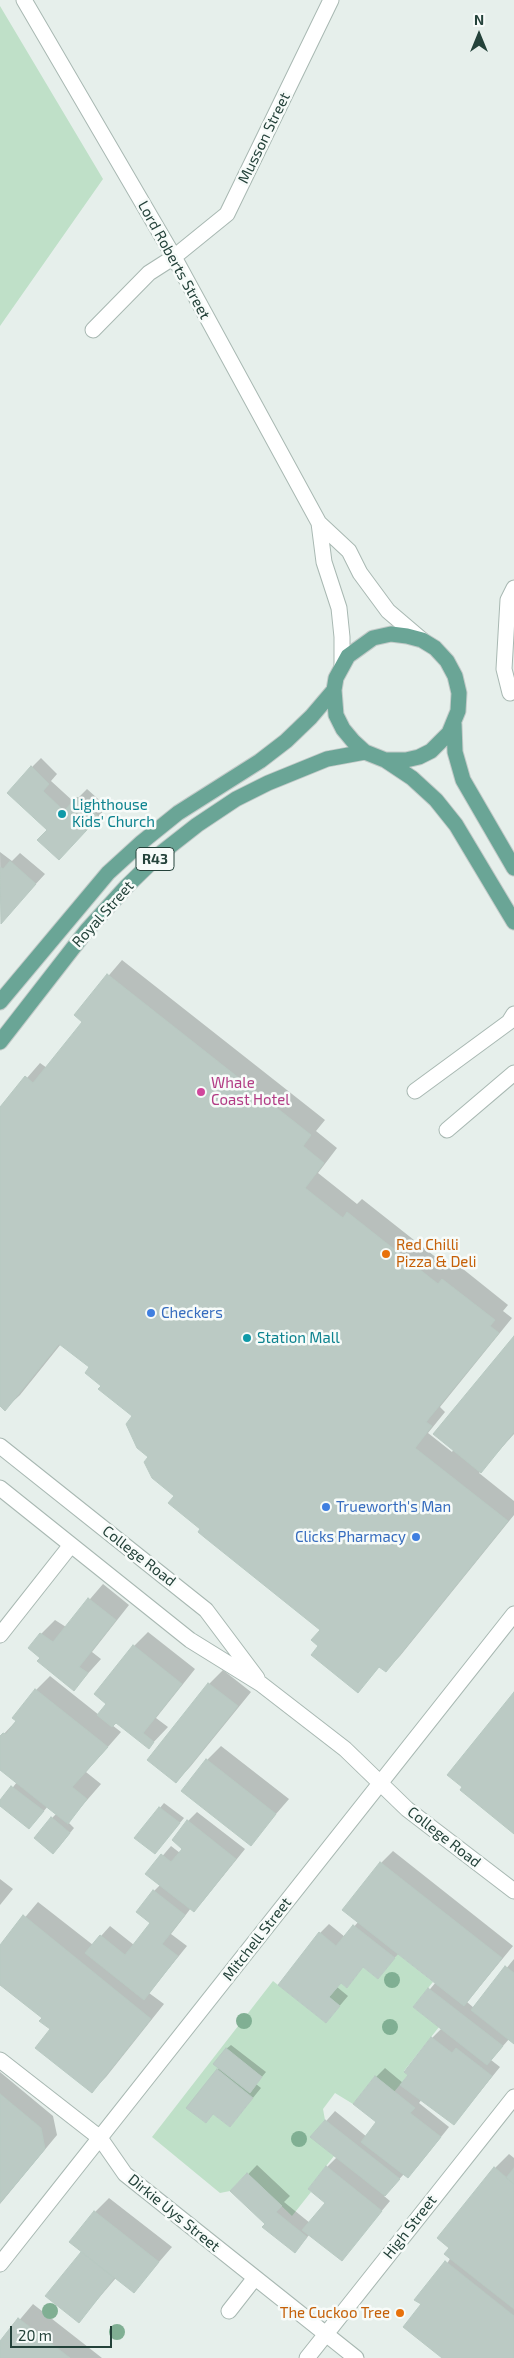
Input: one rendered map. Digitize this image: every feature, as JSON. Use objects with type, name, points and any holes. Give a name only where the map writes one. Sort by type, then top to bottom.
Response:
[{"type":"main road","name":"Lord Roberts Street","points":[[514,868],[463,780],[455,752],[454,723],[458,693],[455,676],[447,661],[435,648],[422,640],[391,634],[373,638],[357,648],[342,666],[334,690],[336,715],[343,729],[365,752],[385,760],[412,778],[441,806],[456,825],[514,922]]},
{"type":"main road","name":"Royal Street","points":[[0,1002],[108,874],[142,842],[178,813],[260,761],[286,742],[334,690]]},
{"type":"main road","name":"Lord Roberts Street","points":[[385,760],[406,760],[419,757],[431,751],[449,734],[454,723]]},
{"type":"main road","name":"Royal Street","points":[[0,1042],[87,930],[126,886],[167,848],[220,810],[268,783],[299,768],[327,758],[365,752]]},
{"type":"street","name":"Lord Roberts Street","points":[[24,0],[174,257],[319,523],[349,551],[360,573],[388,611],[422,640]]},
{"type":"street","name":"Musson Street","points":[[93,330],[149,273],[174,257],[228,214],[331,0]]},
{"type":"street","name":"Lord Roberts Street","points":[[319,523],[324,562],[339,608],[342,666]]},
{"type":"street","points":[[510,692],[504,669],[511,594]]},
{"type":"street","points":[[415,1091],[509,1022],[514,1014]]},
{"type":"street","points":[[447,1130],[514,1073]]},
{"type":"street","name":"College Road","points":[[0,1446],[206,1610],[261,1684]]},
{"type":"street","name":"College Road","points":[[0,1488],[190,1640],[261,1684],[345,1749],[407,1809],[514,1891]]},
{"type":"street","points":[[0,1635],[71,1545]]},
{"type":"street","name":"Mitchell Street","points":[[0,2264],[514,1614]]},
{"type":"street","name":"Dirkie Uys Street","points":[[0,2060],[100,2138],[125,2174],[254,2279],[356,2358]]},
{"type":"street","name":"High Street","points":[[307,2358],[514,2097]]},
{"type":"street","points":[[229,2311],[254,2279]]},
{"type":"green space","points":[[0,6],[103,179],[0,326]]},
{"type":"green space","points":[[398,1954],[433,1982],[413,2007],[439,2027],[404,2071],[408,2075],[394,2092],[375,2076],[353,2104],[335,2093],[323,2109],[325,2120],[311,2137],[334,2156],[308,2189],[311,2192],[292,2216],[247,2173],[230,2191],[220,2193],[152,2137],[273,1981],[326,2023],[340,2006],[329,1997],[341,1983],[347,1988],[363,1967],[378,1979]],"holes":[[[226,2049],[262,2077],[250,2093]],[[253,2098],[230,2127],[213,2114],[206,2123],[187,2108]]]},
{"type":"building","name":"Lighthouse Kids' Church","points":[[31,766],[49,784],[43,791],[64,811],[77,797],[99,817],[59,860],[37,840],[47,830],[7,793]]},
{"type":"building","points":[[10,861],[36,884],[1,924],[0,867],[3,869]]},
{"type":"building","name":"Station Mall","points":[[107,974],[311,1135],[303,1146],[324,1163],[305,1188],[343,1218],[347,1212],[438,1284],[442,1279],[495,1320],[490,1326],[499,1333],[426,1422],[432,1426],[415,1448],[508,1521],[386,1672],[379,1667],[358,1693],[311,1655],[318,1646],[311,1640],[320,1630],[198,1532],[200,1529],[168,1503],[174,1496],[152,1478],[144,1462],[148,1457],[137,1448],[126,1424],[132,1416],[98,1389],[101,1386],[85,1373],[89,1367],[59,1344],[5,1411],[0,1406],[0,1107],[25,1076],[33,1083],[82,1022],[74,1015]]},
{"type":"building","points":[[514,1336],[514,1432],[481,1473],[433,1434]]},
{"type":"building","points":[[88,1598],[116,1620],[79,1667],[88,1673],[74,1691],[37,1661],[40,1658],[28,1648],[40,1633],[53,1642]]},
{"type":"building","points":[[133,1645],[182,1684],[143,1733],[154,1742],[149,1749],[116,1723],[112,1727],[97,1715],[106,1704],[94,1694]]},
{"type":"building","points":[[208,1683],[238,1706],[176,1783],[147,1760]]},
{"type":"building","points":[[35,1689],[108,1747],[72,1787],[87,1799],[68,1824],[0,1770],[0,1736],[3,1733],[6,1734],[16,1721],[12,1718]]},
{"type":"building","points":[[514,1692],[514,1834],[460,1790],[462,1787],[447,1775]]},
{"type":"building","points":[[206,1759],[276,1814],[251,1846],[181,1791]]},
{"type":"building","points":[[11,1786],[44,1811],[29,1829],[0,1806],[0,1800]]},
{"type":"building","points":[[159,1807],[180,1823],[155,1854],[134,1838]]},
{"type":"building","points":[[51,1817],[70,1833],[53,1854],[34,1838]]},
{"type":"building","points":[[187,1820],[236,1859],[194,1912],[145,1874],[161,1854],[171,1862],[182,1849],[172,1840]]},
{"type":"building","points":[[380,1862],[502,1958],[464,2006],[342,1910]]},
{"type":"building","points":[[153,1890],[185,1915],[162,1944],[178,1956],[144,2000],[85,1953],[100,1935],[125,1955],[150,1923],[136,1912]]},
{"type":"building","points":[[23,1915],[151,2019],[92,2093],[35,2048],[50,2029],[39,2021],[42,2018],[0,1985],[0,1945]]},
{"type":"building","points":[[353,1925],[395,1958],[378,1979],[363,1967],[347,1988],[341,1983],[329,1997],[340,2006],[326,2023],[278,1985],[319,1932],[336,1946]]},
{"type":"building","points":[[505,1966],[514,1973],[514,2044],[471,2010]]},
{"type":"building","points":[[428,1988],[503,2046],[487,2065],[413,2007]]},
{"type":"building","points":[[431,2037],[452,2053],[456,2048],[492,2076],[454,2125],[400,2085],[408,2075],[404,2072]]},
{"type":"building","points":[[226,2048],[262,2077],[250,2093],[213,2064]]},
{"type":"building","points":[[217,2069],[253,2098],[230,2127],[213,2114],[206,2123],[186,2108]]},
{"type":"building","points":[[375,2076],[415,2108],[410,2113],[441,2137],[408,2178],[361,2142],[376,2122],[353,2104]]},
{"type":"building","points":[[0,2094],[41,2128],[45,2149],[0,2203]]},
{"type":"building","points":[[325,2120],[400,2179],[385,2196],[310,2137]]},
{"type":"building","points":[[326,2166],[382,2211],[342,2261],[302,2230],[325,2203],[308,2189]]},
{"type":"building","points":[[494,2167],[514,2184],[514,2309],[444,2254],[449,2248],[437,2238]]},
{"type":"building","points":[[514,2168],[514,2184],[506,2178]]},
{"type":"building","points":[[247,2173],[282,2206],[276,2212],[307,2237],[295,2253],[262,2227],[265,2224],[230,2191]]},
{"type":"building","points":[[94,2211],[159,2262],[134,2293],[69,2242]]},
{"type":"building","points":[[81,2252],[114,2278],[79,2323],[45,2296]]},
{"type":"building","points":[[445,2261],[514,2316],[514,2358],[442,2358],[403,2327],[421,2304],[414,2300]]},
{"type":"building","points":[[18,2318],[70,2358],[0,2358],[0,2341]]},
{"type":"place","name":"Lighthouse Kids' Church","points":[[62,814]]},
{"type":"place","name":"Whale Coast Hotel","points":[[201,1092]]},
{"type":"place","name":"Red Chilli Pizza & Deli","points":[[386,1254]]},
{"type":"place","name":"Checkers","points":[[151,1313]]},
{"type":"place","name":"Station Mall","points":[[247,1338]]},
{"type":"place","name":"Trueworth's Man","points":[[326,1507]]},
{"type":"place","name":"Clicks Pharmacy","points":[[416,1537]]},
{"type":"place","name":"The Cuckoo Tree","points":[[400,2313]]}]
